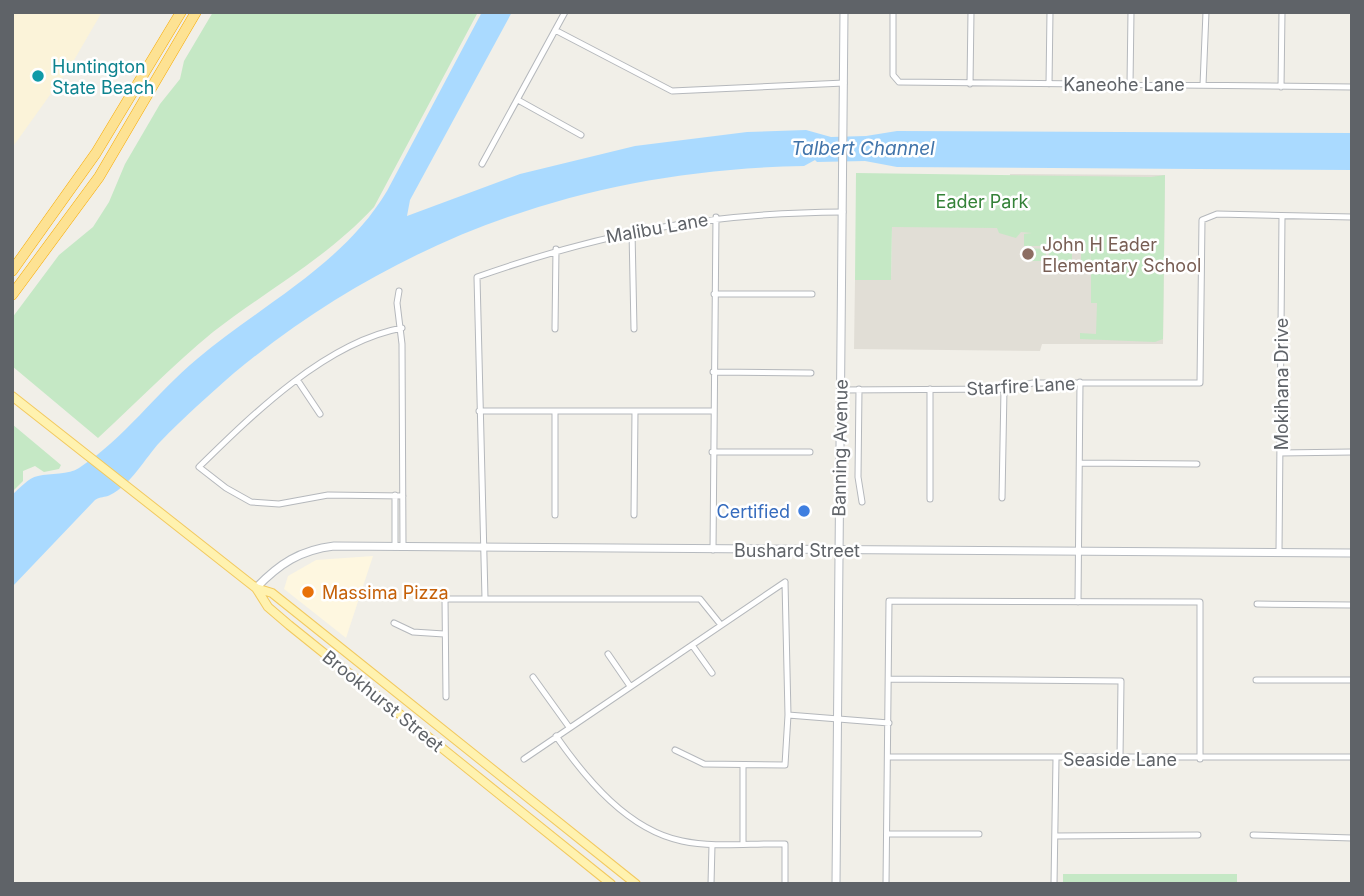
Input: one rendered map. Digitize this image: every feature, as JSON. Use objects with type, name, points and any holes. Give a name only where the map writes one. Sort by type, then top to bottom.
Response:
[{"type":"highway","points":[[12,271],[96,153],[181,12]]},
{"type":"highway","points":[[12,295],[99,177],[196,12]]},
{"type":"main road","name":"Brookhurst Street","points":[[12,396],[257,588],[272,593],[636,884]]},
{"type":"main road","name":"Brookhurst Street","points":[[257,588],[268,607],[289,625],[611,884]]},
{"type":"main road","points":[[515,807],[524,796]]},
{"type":"street","points":[[482,164],[565,12]]},
{"type":"street","name":"Banning Avenue","points":[[836,884],[844,12]]},
{"type":"street","name":"Kaneohe Lane","points":[[893,12],[893,75],[896,80],[970,84],[1352,87]]},
{"type":"street","points":[[970,84],[971,12]]},
{"type":"street","points":[[1049,84],[1050,12]]},
{"type":"street","points":[[1130,84],[1131,12]]},
{"type":"street","points":[[1203,85],[1206,12]]},
{"type":"street","points":[[1281,87],[1282,12]]},
{"type":"street","points":[[555,30],[672,91],[844,83]]},
{"type":"street","points":[[518,100],[581,135]]},
{"type":"street","name":"Malibu Lane","points":[[479,411],[477,277],[556,249],[632,231],[716,217],[843,212]]},
{"type":"street","name":"Starfire Lane","points":[[841,390],[1004,389],[1033,383],[1080,382],[1200,383],[1202,220],[1217,214],[1282,216]]},
{"type":"street","points":[[1282,216],[1352,217]]},
{"type":"street","name":"Mokihana Drive","points":[[1279,552],[1282,216]]},
{"type":"street","points":[[713,550],[712,411],[716,217]]},
{"type":"street","points":[[632,231],[634,329]]},
{"type":"street","points":[[555,329],[556,249]]},
{"type":"street","points":[[399,291],[397,303],[402,328],[403,496],[399,547]]},
{"type":"street","points":[[714,294],[812,294]]},
{"type":"street","points":[[402,328],[360,340],[298,382],[199,467],[226,488],[251,502],[279,504],[328,495],[403,496]]},
{"type":"street","points":[[713,372],[811,373]]},
{"type":"street","points":[[298,382],[320,414]]},
{"type":"street","points":[[1078,602],[1080,382]]},
{"type":"street","name":"Banning Avenue","points":[[859,389],[858,477],[862,502]]},
{"type":"street","points":[[930,389],[930,499]]},
{"type":"street","points":[[1002,498],[1004,389]]},
{"type":"street","points":[[485,598],[485,559],[481,548],[479,411],[712,411]]},
{"type":"street","points":[[634,515],[635,411]]},
{"type":"street","points":[[555,412],[555,515]]},
{"type":"street","points":[[712,452],[810,452]]},
{"type":"street","points":[[1280,453],[1352,452]]},
{"type":"street","points":[[1081,463],[1198,464]]},
{"type":"street","points":[[395,495],[399,547]]},
{"type":"street","name":"Bushard Street","points":[[257,588],[271,572],[305,552],[334,546],[1352,553]]},
{"type":"street","points":[[524,759],[785,582],[788,715],[785,765],[704,764],[675,750]]},
{"type":"street","points":[[446,697],[445,599],[700,599],[721,625]]},
{"type":"street","points":[[886,884],[889,601],[1200,602],[1200,759]]},
{"type":"street","points":[[1257,604],[1352,605]]},
{"type":"street","points":[[394,623],[413,632],[444,634]]},
{"type":"street","points":[[692,645],[712,673]]},
{"type":"street","points":[[608,654],[630,686]]},
{"type":"street","points":[[533,677],[569,727]]},
{"type":"street","points":[[889,679],[1121,681],[1120,757]]},
{"type":"street","points":[[1256,680],[1352,680]]},
{"type":"street","points":[[788,715],[888,723]]},
{"type":"street","points":[[556,736],[584,777],[625,812],[649,828],[680,841],[712,845],[743,842],[785,844],[785,884]]},
{"type":"street","name":"Seaside Lane","points":[[889,757],[1352,757]]},
{"type":"street","points":[[1054,884],[1056,759]]},
{"type":"street","points":[[743,765],[743,842]]},
{"type":"street","points":[[887,834],[979,834]]},
{"type":"street","points":[[1055,836],[1198,835]]},
{"type":"street","points":[[1253,835],[1352,838]]},
{"type":"street","points":[[711,884],[712,845]]},
{"type":"shaded area","name":"John H Eader Elementary School","points":[[1010,174],[1165,175],[1163,344],[1042,344],[1040,351],[854,349],[855,280],[891,280],[892,226],[1001,226],[1009,210]]},
{"type":"shaded area","points":[[373,556],[346,638],[284,589],[288,576],[316,560]]},
{"type":"green space","points":[[213,12],[478,12],[374,207],[317,258],[213,332],[98,438],[12,366],[12,318],[59,255],[93,227],[160,104],[180,79],[184,61]]},
{"type":"green space","name":"Eader Park","points":[[856,173],[1165,175],[1163,339],[1155,342],[1080,339],[1080,333],[1096,334],[1097,303],[1091,303],[1091,249],[1090,268],[1081,268],[1081,248],[1072,248],[1072,261],[1049,261],[1048,233],[1046,246],[1024,246],[1024,234],[1032,233],[1021,232],[1016,238],[999,233],[997,228],[892,227],[891,280],[855,280]]},
{"type":"green space","points":[[1024,248],[1046,249],[1046,261],[1024,261]]},
{"type":"green space","points":[[12,424],[61,465],[59,469],[44,472],[35,466],[23,471],[23,481],[12,492]]},
{"type":"green space","points":[[1063,874],[1237,874],[1237,884],[1063,884]]},
{"type":"sand","name":"Huntington State Beach","points":[[12,12],[102,12],[70,67],[12,148]]},
{"type":"water","name":"Talbert Channel","points":[[482,12],[512,12],[410,200],[407,216],[520,174],[635,146],[747,132],[806,130],[831,137],[866,136],[897,131],[1352,133],[1352,170],[897,167],[865,161],[815,160],[804,166],[725,170],[648,181],[573,197],[501,220],[431,248],[363,283],[297,325],[234,373],[196,407],[160,442],[125,485],[110,495],[95,500],[12,587],[12,495],[34,477],[75,470],[111,444],[197,359],[300,282],[347,241],[369,217],[387,191]]},
{"type":"place","name":"Huntington State Beach","points":[[38,76]]},
{"type":"place","name":"John H Eader Elementary School","points":[[1028,254]]},
{"type":"place","name":"Certified","points":[[804,511]]},
{"type":"place","name":"Massima Pizza","points":[[308,592]]}]
